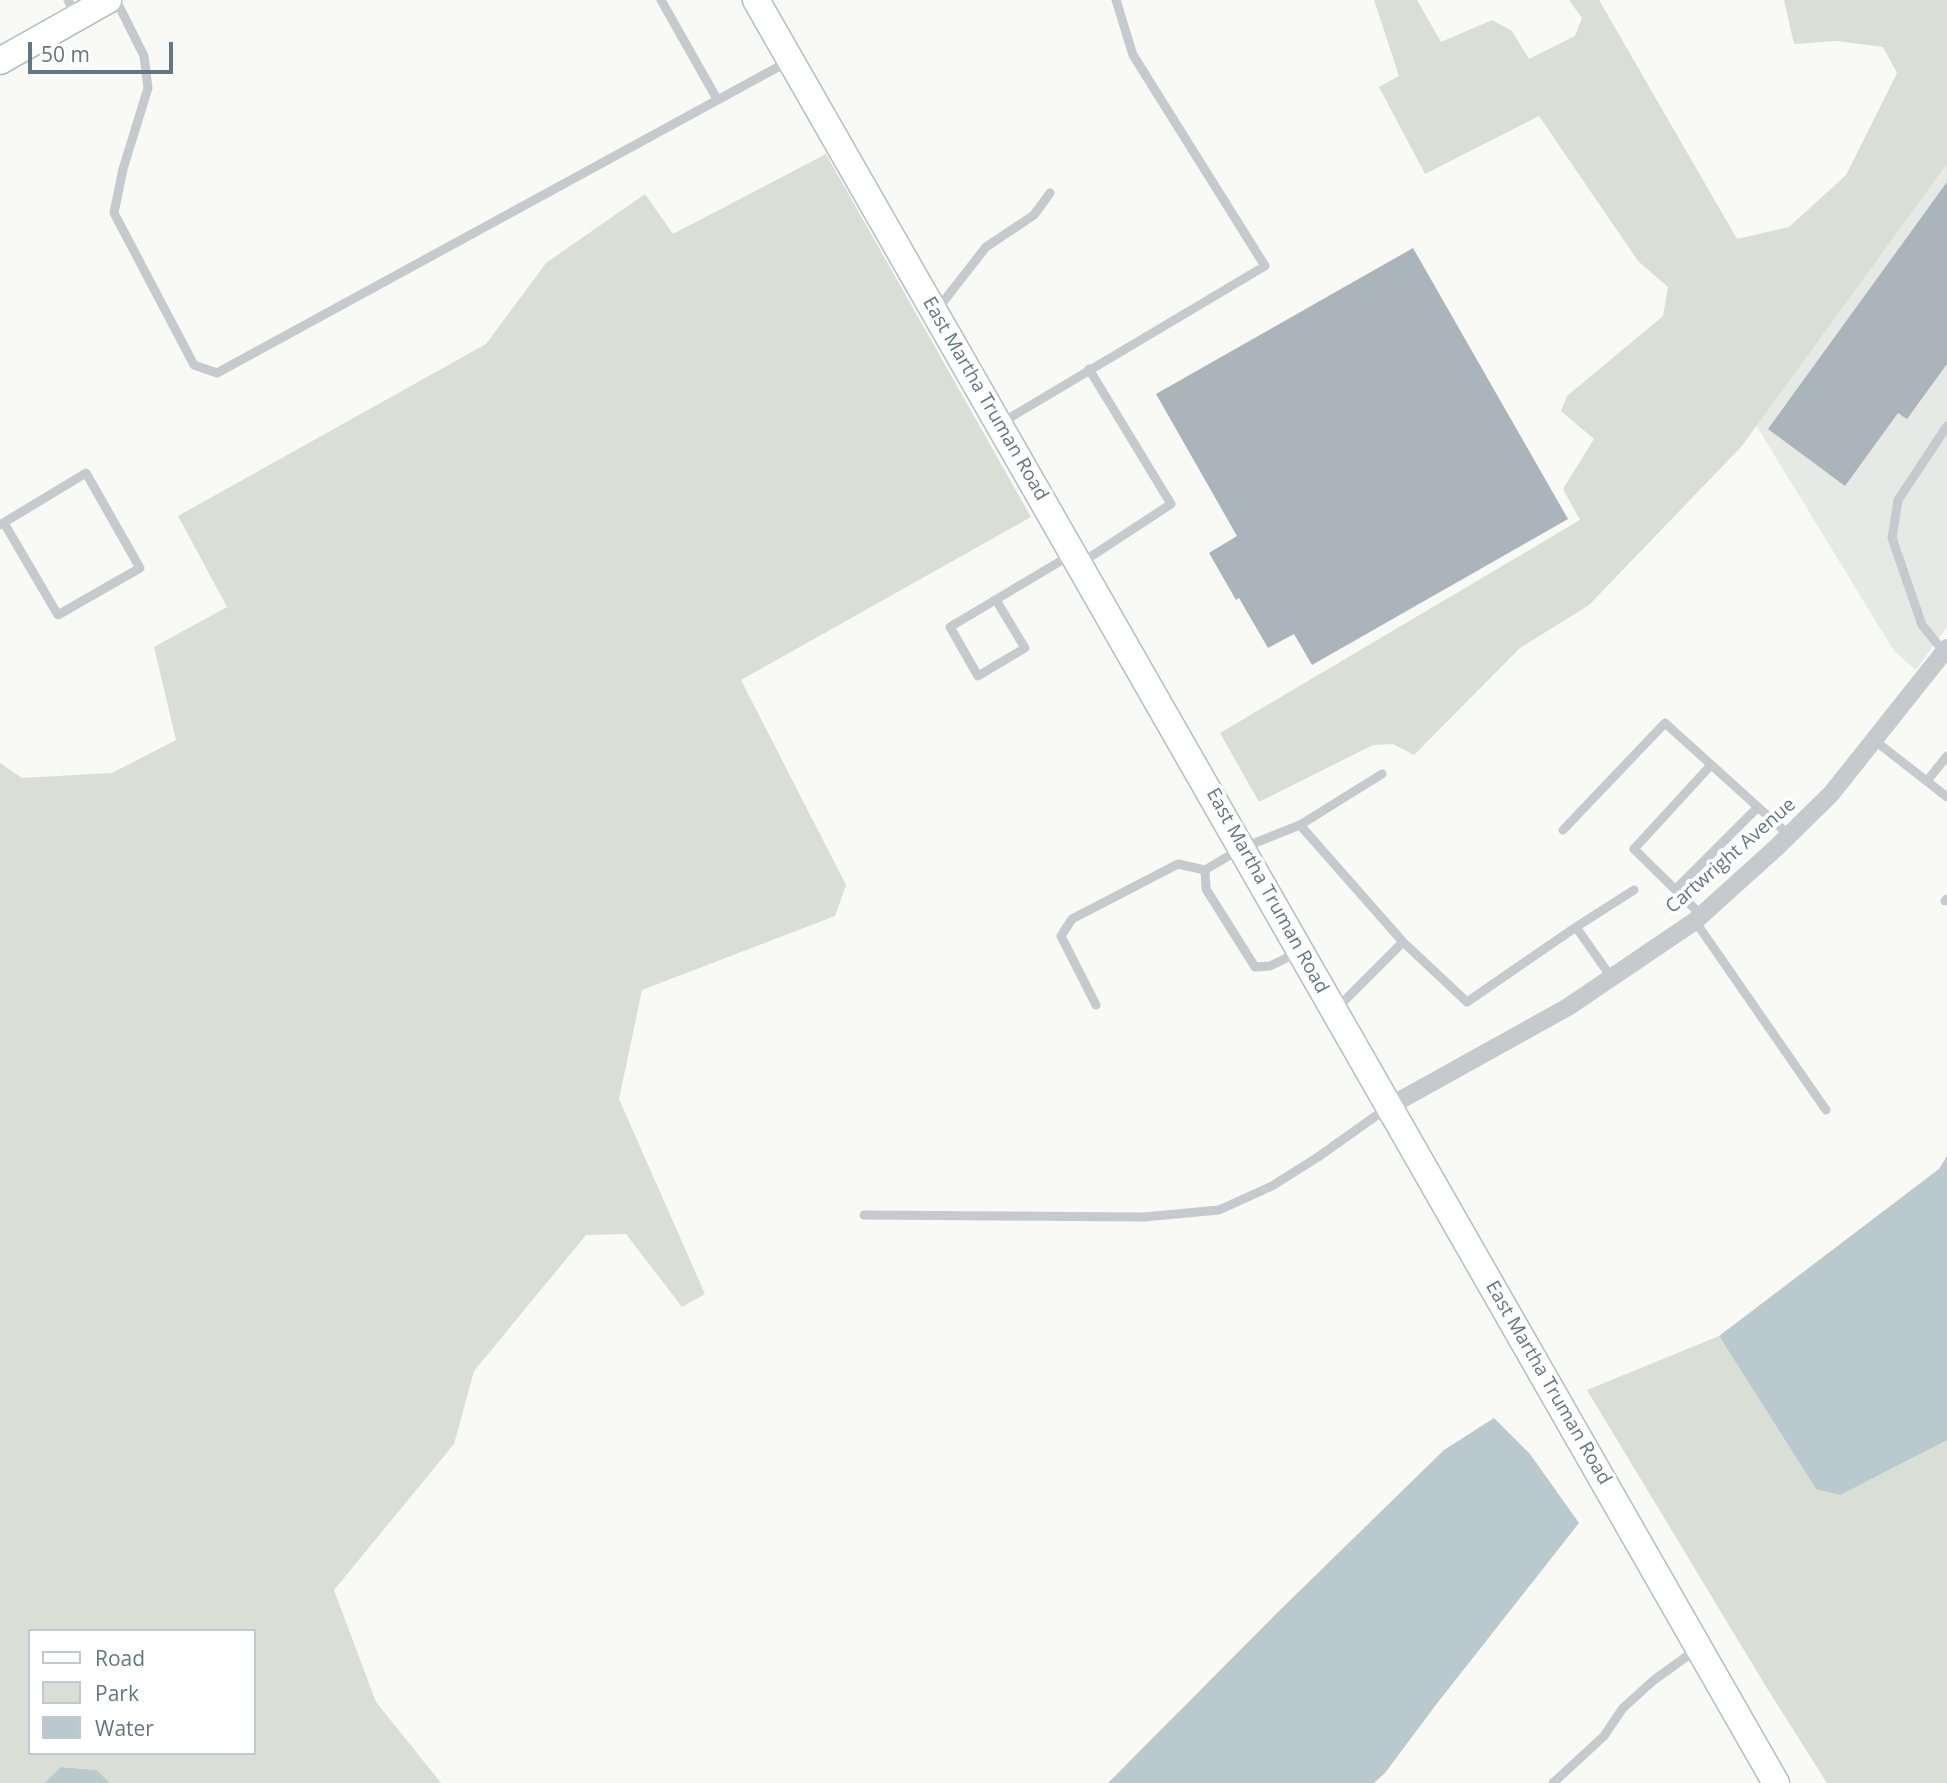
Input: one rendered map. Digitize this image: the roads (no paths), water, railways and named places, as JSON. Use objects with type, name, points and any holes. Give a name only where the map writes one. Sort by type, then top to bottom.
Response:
[{"type":"main road","points":[[0,61],[72,9],[108,0]]},
{"type":"main road","name":"East Martha Truman Road","points":[[756,0],[1776,1783]]},
{"type":"street","name":"Cartwright Avenue","points":[[1388,1107],[1568,1007],[1698,918],[1790,836],[1831,794],[1945,650]]},
{"type":"lane","points":[[116,0],[144,56],[148,88],[123,169],[114,213],[194,365],[217,373],[791,60]]},
{"type":"lane","points":[[661,0],[717,99]]},
{"type":"lane","points":[[999,424],[1265,266],[1133,55],[1116,0]]},
{"type":"lane","points":[[935,312],[986,247],[1034,215],[1050,193]]},
{"type":"lane","points":[[996,600],[1025,648],[978,676],[950,627],[996,600],[1077,559],[1171,504],[1089,369]]},
{"type":"lane","points":[[1945,650],[1922,625],[1892,538],[1898,500],[1947,426]]},
{"type":"lane","points":[[86,473],[140,568],[58,615],[2,524],[86,473]]},
{"type":"lane","points":[[1563,830],[1665,723],[1790,836]]},
{"type":"lane","points":[[1874,740],[1947,797]]},
{"type":"lane","points":[[1927,781],[1947,756]]},
{"type":"lane","points":[[1711,765],[1634,849],[1676,889],[1698,918],[1826,1110]]},
{"type":"lane","points":[[1096,1005],[1060,936],[1072,919],[1178,864],[1205,870],[1242,848],[1300,825],[1382,774]]},
{"type":"lane","points":[[1676,889],[1758,807]]},
{"type":"lane","points":[[1300,825],[1403,942],[1467,1002],[1634,890]]},
{"type":"lane","points":[[1205,870],[1206,889],[1255,967],[1270,965],[1301,952]]},
{"type":"lane","points":[[1576,927],[1611,977]]},
{"type":"lane","points":[[1334,1011],[1403,942]]},
{"type":"lane","points":[[864,1214],[1144,1217],[1219,1210],[1272,1186],[1388,1107]]},
{"type":"lane","points":[[1553,1783],[1604,1736],[1623,1707],[1654,1680],[1699,1648]]},
{"type":"water","points":[[1947,1156],[1947,1440],[1840,1495],[1816,1489],[1719,1336],[1939,1169]]},
{"type":"water","points":[[1494,1418],[1530,1454],[1579,1523],[1385,1773],[1374,1783],[1108,1783],[1444,1450]]},
{"type":"water","points":[[61,1767],[97,1770],[110,1783],[44,1783]]}]
